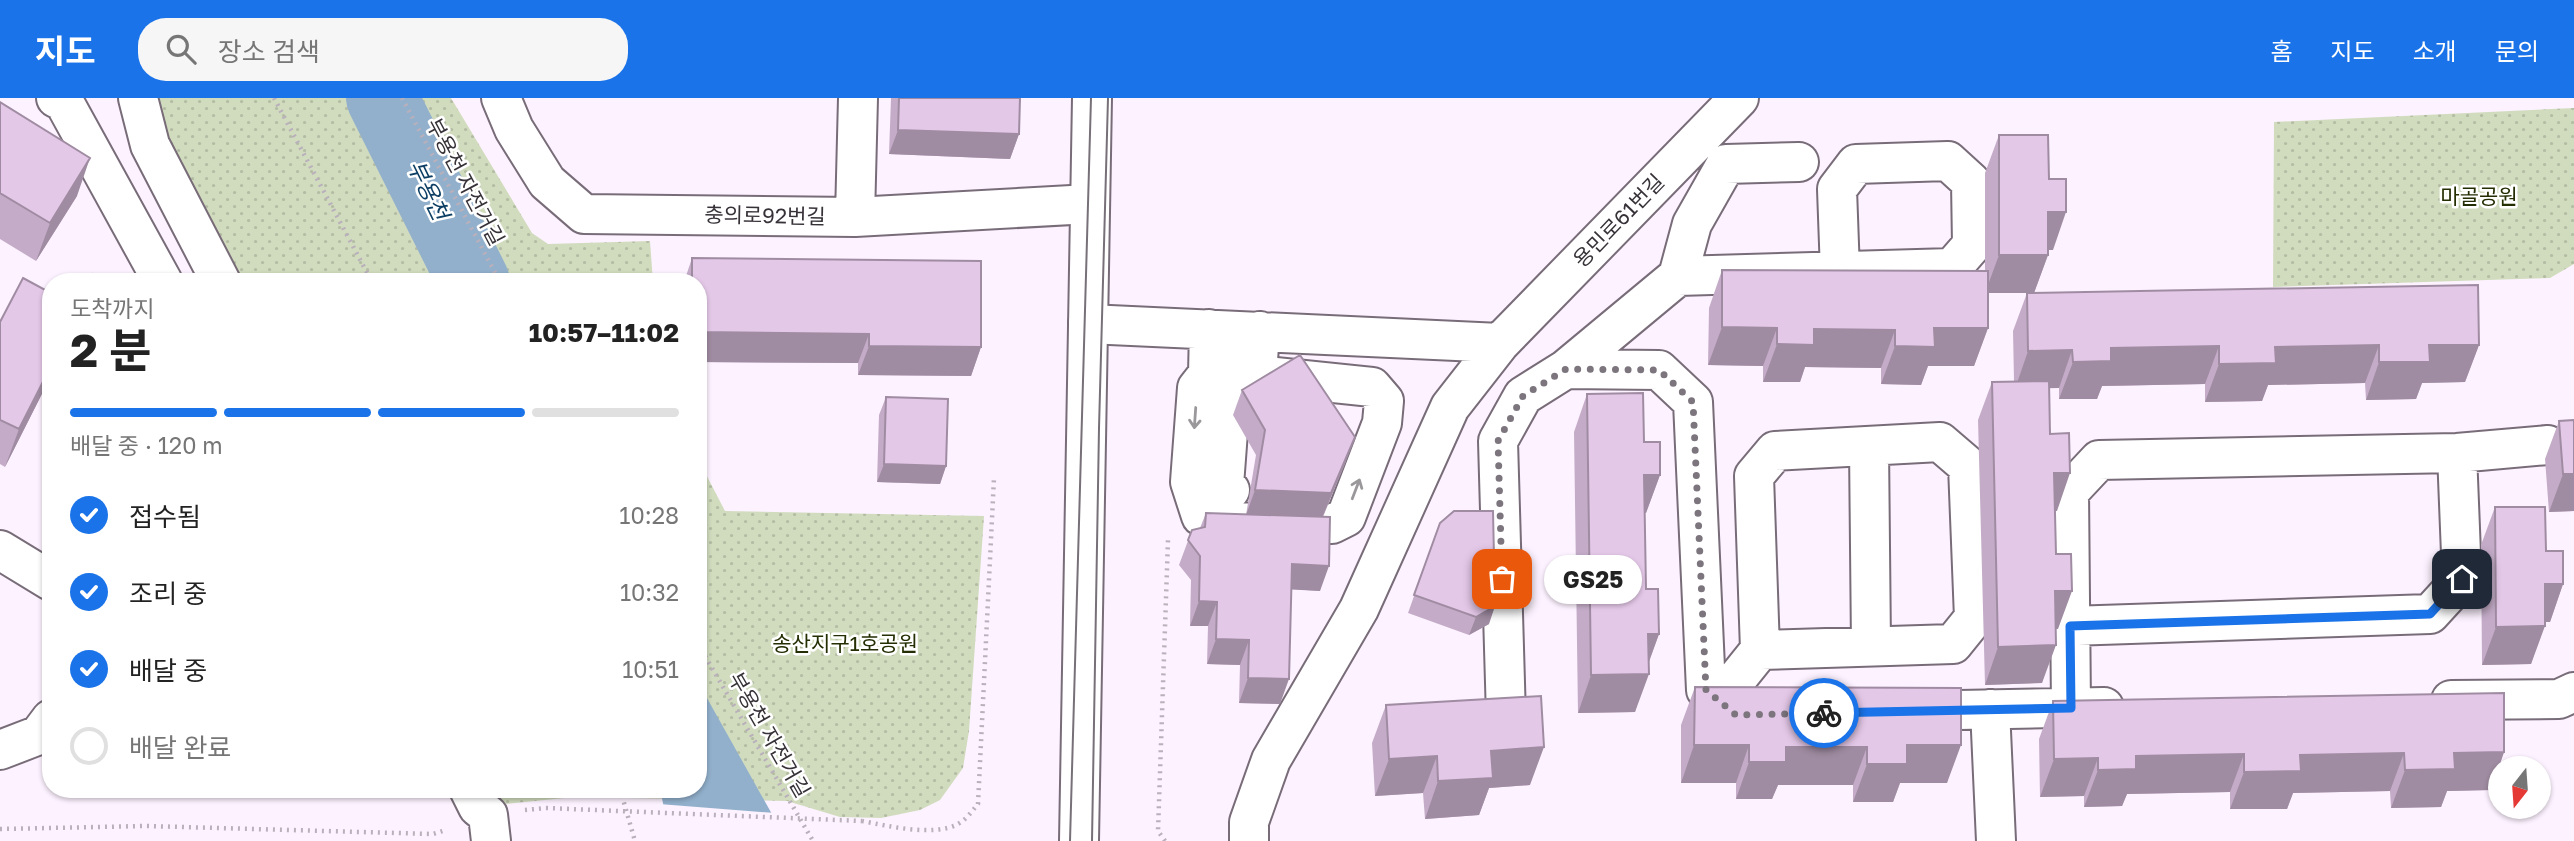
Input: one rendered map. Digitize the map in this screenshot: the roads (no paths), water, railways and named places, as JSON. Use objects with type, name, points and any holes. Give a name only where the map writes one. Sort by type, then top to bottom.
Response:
[{"type":"street","points":[[56,98],[64,102],[158,273]]},
{"type":"street","points":[[138,98],[150,145],[216,273]]},
{"type":"street","name":"충의로92번길","points":[[501,98],[514,129],[547,182],[583,214],[855,217],[1090,204]]},
{"type":"street","points":[[855,217],[858,98]]},
{"type":"street","points":[[1079,841],[1092,98]]},
{"type":"street","name":"용민로61번길","points":[[1250,841],[1249,822],[1271,760],[1359,609],[1450,407],[1500,343],[1739,98]]},
{"type":"street","points":[[1506,717],[1498,441],[1523,396],[1566,369],[1678,276],[1692,223],[1727,164],[1799,162]]},
{"type":"street","points":[[1678,276],[1840,272]]},
{"type":"street","points":[[1088,324],[1500,343]]},
{"type":"street","points":[[1230,490],[1224,485],[1235,330]]},
{"type":"street","points":[[1232,375],[1235,330]]},
{"type":"street","points":[[1566,369],[1659,370],[1693,402],[1706,690],[1736,715],[1776,714]]},
{"type":"street","points":[[1232,375],[1372,387],[1384,401],[1382,423],[1346,517],[1332,524],[1225,522],[1201,516],[1190,482],[1197,388],[1232,375]]},
{"type":"street","points":[[1719,701],[1760,650],[1754,476],[1775,451],[1940,442],[1968,466],[1974,618],[1953,643],[1760,650]]},
{"type":"street","points":[[2071,708],[2068,492],[2099,460],[2457,453],[2548,445]]},
{"type":"street","points":[[1869,446],[1871,646]]},
{"type":"street","points":[[2070,626],[2430,614],[2462,579],[2457,453]]},
{"type":"street","points":[[0,550],[42,576]]},
{"type":"street","points":[[2419,701],[2559,698],[2574,692]]},
{"type":"street","points":[[1870,712],[2141,706]]},
{"type":"street","points":[[1990,709],[1996,841]]},
{"type":"street","points":[[0,750],[38,735],[42,730]]},
{"type":"water","points":[[707,698],[787,841],[671,841],[662,798],[707,798]]},
{"type":"waterway","name":"부용천","points":[[382,98],[470,273]]},
{"type":"tram line","points":[[1070,841],[1091,98]]},
{"type":"tram line","points":[[1092,841],[1108,98]]},
{"type":"place","name":"GS25","points":[[1502,579]]},
{"type":"park label","name":"마골공원","points":[[2479,197]]},
{"type":"park label","name":"송산지구1호공원","points":[[845,644]]}]
